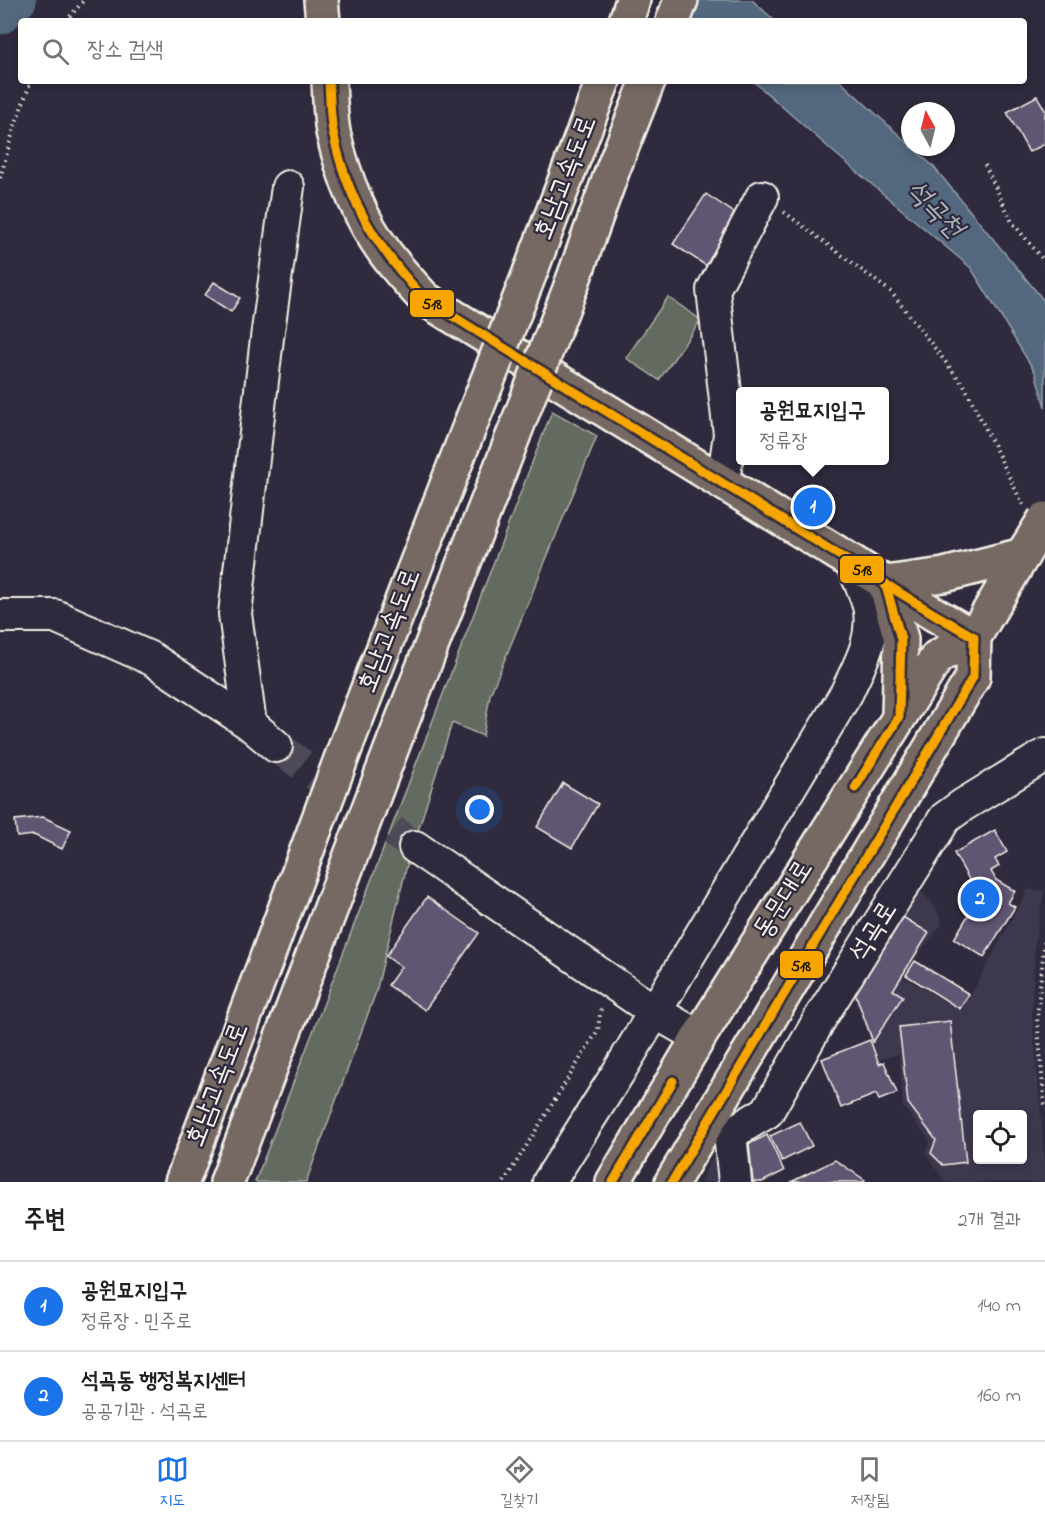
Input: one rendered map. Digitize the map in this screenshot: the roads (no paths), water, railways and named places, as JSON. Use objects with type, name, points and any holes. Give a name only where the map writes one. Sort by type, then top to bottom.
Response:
[{"type":"main road","points":[[321,0],[323,18]]},
{"type":"main road","points":[[627,18],[633,0]]},
{"type":"main road","points":[[674,18],[681,0]]},
{"type":"main road","points":[[329,84],[333,130],[354,198],[385,252],[402,275],[425,299],[974,637]]},
{"type":"main road","name":"호남고속도로","points":[[182,1182],[350,735],[602,84]]},
{"type":"main road","name":"호남고속도로","points":[[227,1182],[647,84]]},
{"type":"main road","name":"동문대로","points":[[672,1182],[720,1126],[973,677],[974,637],[1025,552],[1036,516]]},
{"type":"main road","points":[[885,583],[944,575],[1025,552]]},
{"type":"main road","points":[[885,583],[901,639],[899,717]]},
{"type":"main road","name":"동문대로","points":[[614,1182],[699,1037],[937,657],[974,637]]},
{"type":"street","points":[[250,724],[235,614],[267,338],[288,187]]},
{"type":"street","points":[[723,483],[730,434],[713,290],[762,197]]},
{"type":"street","points":[[549,1182],[655,1012],[847,692],[869,643],[870,609],[852,562]]},
{"type":"street","points":[[0,616],[55,616],[152,659],[250,724],[276,746]]},
{"type":"street","name":"석곡로","points":[[720,1126],[768,1112],[821,1017],[945,818],[1045,755]]},
{"type":"street","points":[[415,847],[655,1012],[699,1037]]},
{"type":"street","points":[[720,1126],[735,1182]]},
{"type":"water","points":[[661,0],[752,0],[772,18],[682,18]]},
{"type":"water","name":"석곡천","points":[[756,84],[843,84],[901,137],[901,156],[922,156],[933,166],[1045,302],[1045,407],[1035,372],[971,268]]},
{"type":"waterway","points":[[0,15],[17,0]]},
{"type":"tunnel","points":[[276,746],[415,847]]},
{"type":"place","name":"공원묘지입구","points":[[813,507]]},
{"type":"place","name":"석곡동 행정복지센터","points":[[980,899]]}]
